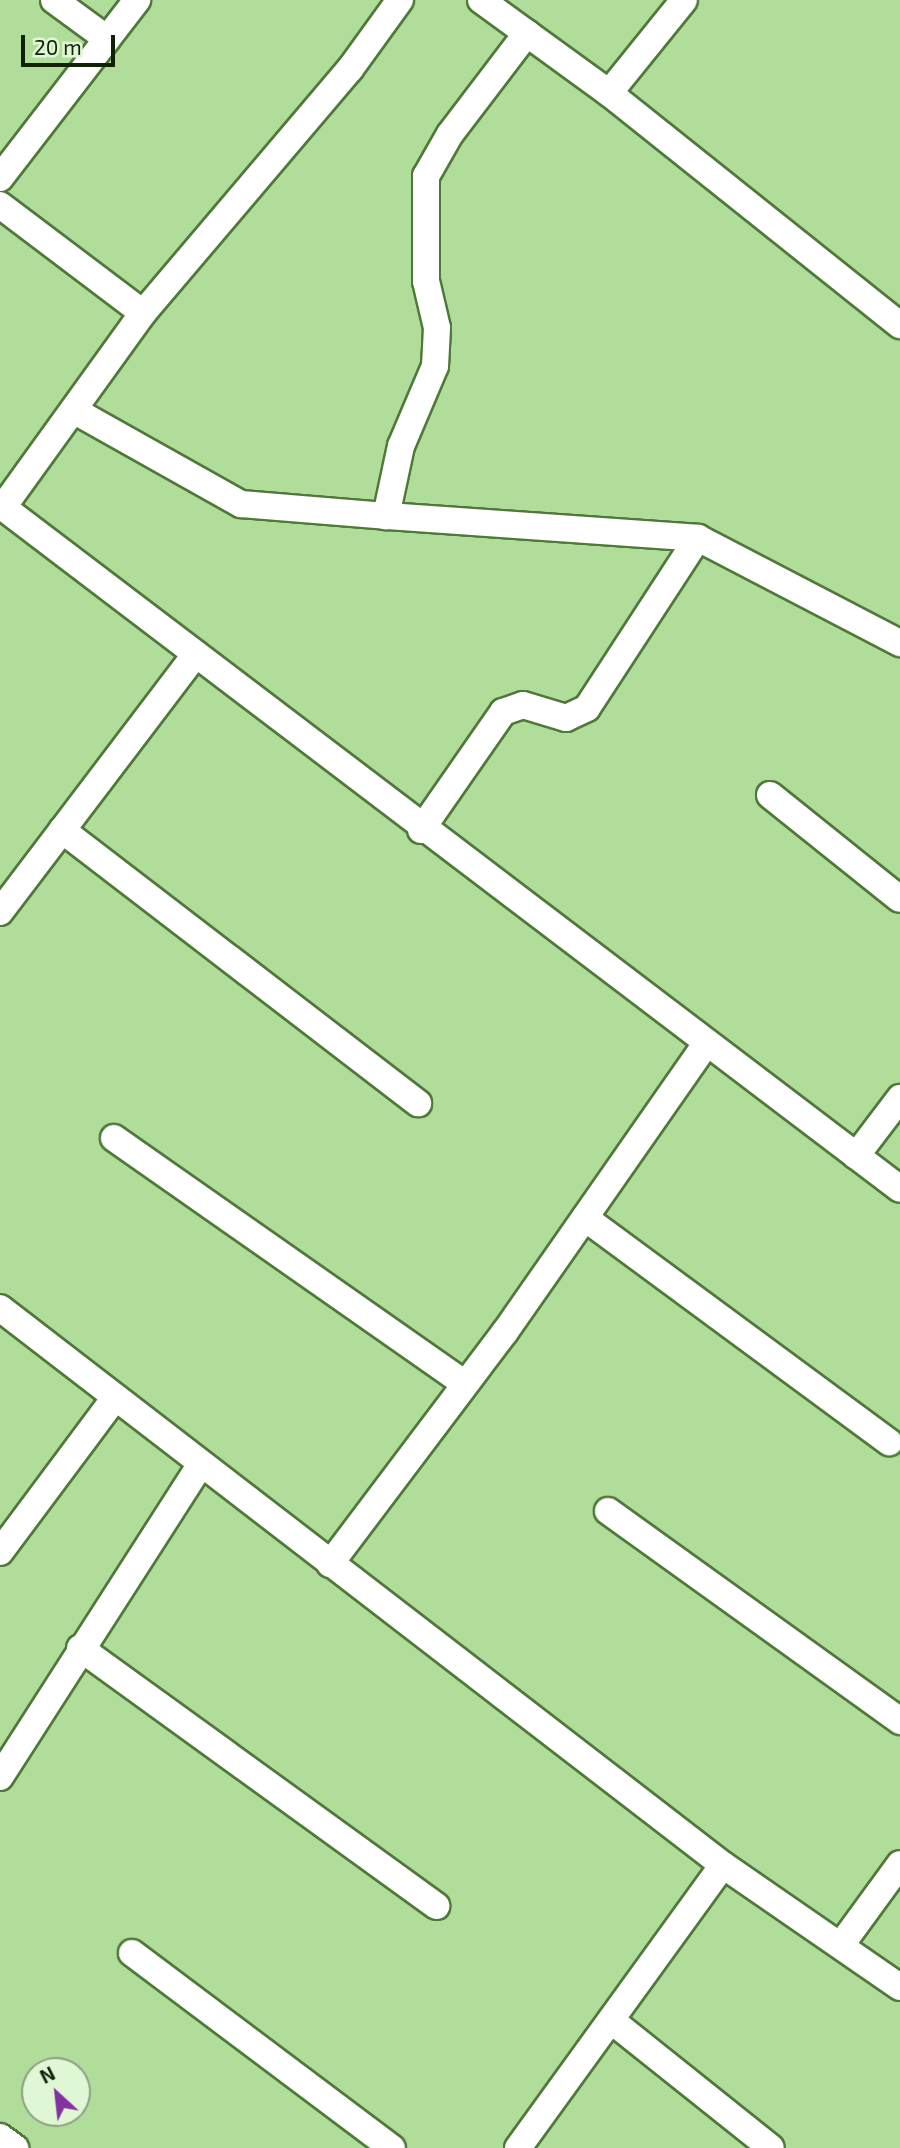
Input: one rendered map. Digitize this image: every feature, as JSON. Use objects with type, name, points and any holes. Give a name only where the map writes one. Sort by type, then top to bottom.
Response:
[{"type":"street","points":[[54,0],[107,39]]},
{"type":"street","points":[[0,178],[137,0]]},
{"type":"street","points":[[400,0],[350,69],[143,313],[75,411],[1,506],[422,830],[900,1189]]},
{"type":"street","points":[[481,0],[609,93],[900,325]]},
{"type":"street","points":[[609,93],[684,0]]},
{"type":"street","points":[[386,516],[401,446],[435,366],[437,328],[426,281],[426,176],[450,134],[527,33]]},
{"type":"street","points":[[0,205],[143,313]]},
{"type":"street","points":[[75,411],[241,504],[698,538],[900,643]]},
{"type":"street","points":[[422,830],[503,712],[523,705],[566,718],[587,708],[698,538]]},
{"type":"street","points":[[0,912],[196,654]]},
{"type":"street","points":[[770,795],[900,899]]},
{"type":"street","points":[[62,830],[418,1103]]},
{"type":"street","points":[[330,1564],[585,1218],[706,1044]]},
{"type":"street","points":[[856,1156],[900,1098]]},
{"type":"street","points":[[114,1138],[463,1382]]},
{"type":"street","points":[[585,1218],[889,1442]]},
{"type":"street","points":[[0,1308],[199,1467],[723,1865],[900,1987]]},
{"type":"street","points":[[0,1552],[114,1399]]},
{"type":"street","points":[[0,1777],[80,1648],[199,1467]]},
{"type":"street","points":[[608,1511],[900,1721]]},
{"type":"street","points":[[80,1648],[437,1906]]},
{"type":"street","points":[[841,1945],[900,1864]]},
{"type":"street","points":[[518,2148],[723,1865]]},
{"type":"street","points":[[132,1953],[392,2148]]},
{"type":"street","points":[[612,2021],[771,2148]]},
{"type":"street","points":[[0,2137],[15,2148]]}]
